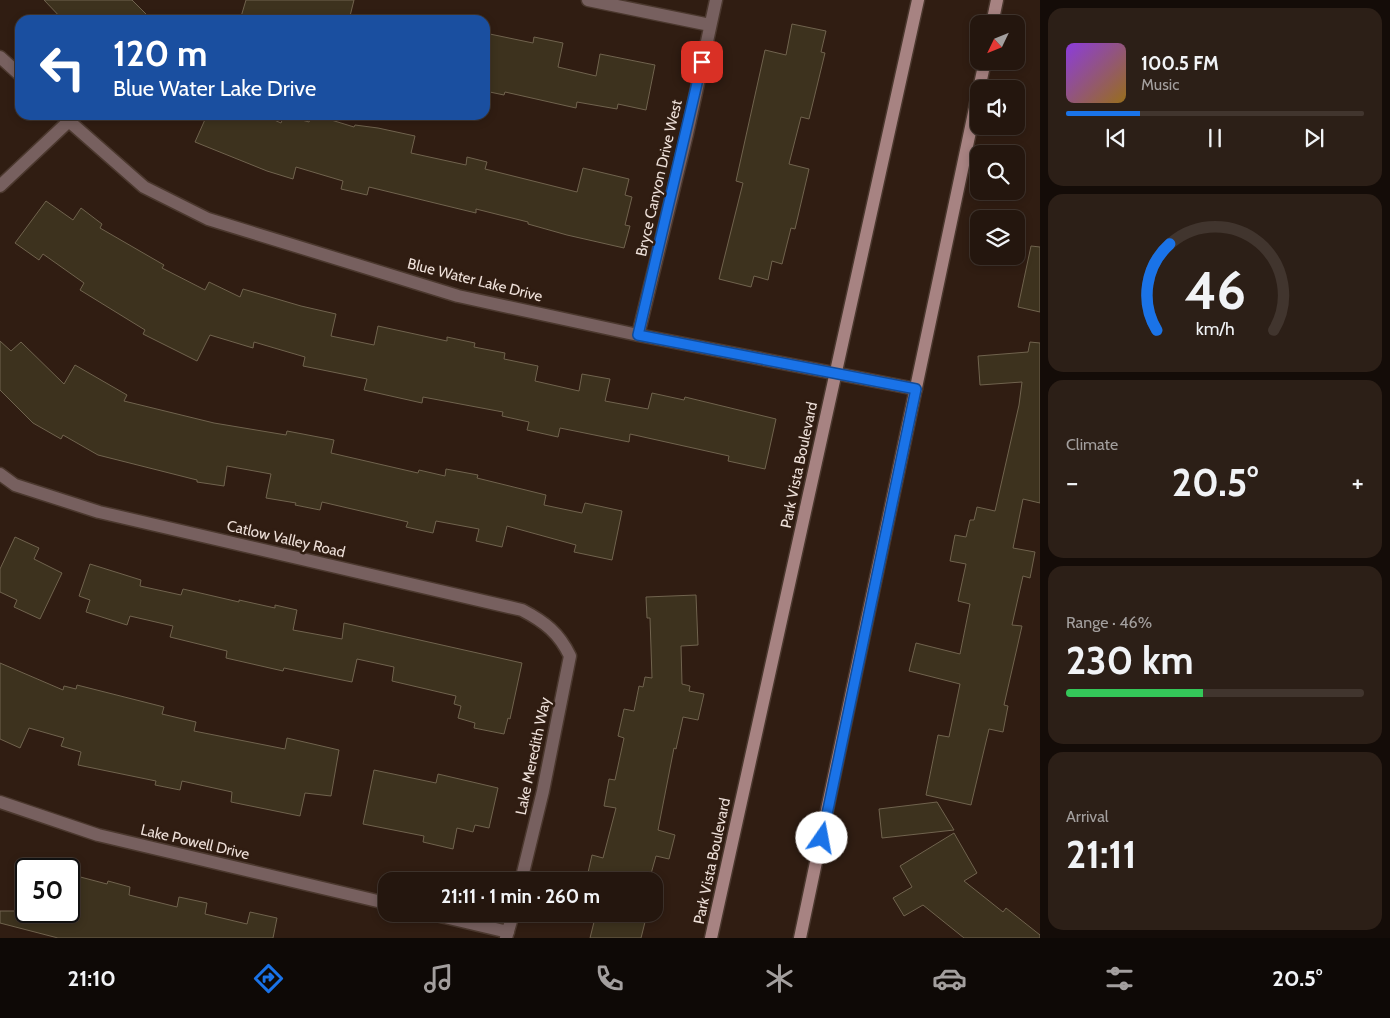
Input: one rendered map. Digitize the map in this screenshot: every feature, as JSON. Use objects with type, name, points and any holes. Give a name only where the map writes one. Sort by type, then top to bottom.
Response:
[{"type":"main road","name":"Park Vista Boulevard","points":[[711,938],[918,0]]},
{"type":"main road","points":[[994,15],[997,0]]},
{"type":"main road","points":[[800,938],[970,132]]},
{"type":"street","points":[[588,0],[710,25]]},
{"type":"street","name":"Bryce Canyon Drive West","points":[[638,335],[687,134],[716,0]]},
{"type":"street","points":[[0,56],[15,70]]},
{"type":"street","points":[[0,186],[64,120]]},
{"type":"street","name":"Blue Water Lake Drive","points":[[68,120],[144,187],[208,219],[458,296],[638,335],[916,389]]},
{"type":"street","name":"Catlow Valley Road","points":[[0,474],[15,485],[99,512],[522,610],[542,620],[562,639]]},
{"type":"street","name":"Lake Meredith Way","points":[[523,872],[543,791],[570,656],[562,639]]},
{"type":"street","name":"Lake Powell Drive","points":[[0,802],[98,835],[378,901]]},
{"type":"street","points":[[461,922],[507,935],[511,922]]},
{"type":"building","points":[[44,0],[132,0],[147,15],[58,15]]},
{"type":"building","points":[[246,0],[354,0],[350,15],[242,15]]},
{"type":"building","points":[[792,24],[826,31],[821,52],[825,53],[809,119],[801,117],[789,164],[809,169],[795,229],[791,228],[782,264],[772,261],[768,280],[754,276],[751,287],[719,279],[743,183],[736,181],[765,50],[786,55]]},
{"type":"building","points":[[490,34],[533,43],[534,37],[563,43],[558,67],[596,76],[600,54],[655,65],[646,110],[618,104],[617,109],[577,102],[576,108],[505,92],[504,95],[490,92]]},
{"type":"building","points":[[205,120],[274,120],[281,123],[282,120],[309,122],[310,120],[331,120],[354,127],[355,125],[378,128],[415,136],[411,153],[466,165],[467,157],[487,162],[485,169],[577,192],[583,168],[629,179],[625,195],[632,197],[625,225],[630,226],[624,248],[567,235],[528,224],[528,222],[476,209],[476,213],[369,187],[367,195],[341,189],[343,181],[296,167],[293,179],[267,171],[195,142]]},
{"type":"building","points":[[46,201],[73,220],[81,208],[102,224],[100,228],[164,265],[162,268],[205,290],[209,282],[240,297],[243,289],[336,314],[331,336],[374,345],[378,326],[447,341],[447,337],[475,343],[474,347],[505,353],[504,359],[538,366],[535,381],[579,391],[582,374],[610,379],[605,401],[648,409],[652,393],[684,400],[685,397],[776,419],[765,469],[728,461],[729,456],[630,434],[629,442],[560,428],[558,437],[527,430],[529,422],[502,416],[503,412],[423,397],[422,403],[364,390],[367,379],[303,366],[305,357],[254,342],[253,348],[210,335],[197,361],[143,334],[145,330],[80,290],[84,283],[43,254],[39,260],[15,243]]},
{"type":"building","points":[[1031,246],[1040,247],[1040,312],[1018,307]]},
{"type":"building","points":[[0,341],[11,351],[21,342],[64,384],[75,365],[127,395],[124,401],[214,423],[286,435],[287,431],[334,440],[331,453],[418,473],[419,470],[445,476],[446,469],[478,475],[477,478],[546,495],[544,505],[582,513],[585,503],[622,511],[612,560],[574,552],[576,545],[507,526],[502,547],[476,541],[479,529],[436,521],[433,533],[406,527],[408,522],[322,502],[320,510],[295,505],[296,503],[266,498],[271,474],[227,466],[224,486],[197,482],[197,480],[98,455],[63,435],[61,439],[33,423],[0,390]]},
{"type":"building","points":[[1030,342],[1040,343],[1040,503],[1023,499],[1013,548],[1035,552],[1030,578],[1023,576],[1012,625],[1022,626],[1004,705],[1008,706],[1003,732],[989,729],[971,805],[926,795],[938,735],[949,737],[960,684],[909,671],[916,643],[960,654],[970,604],[958,601],[966,564],[950,561],[955,535],[966,537],[970,520],[974,520],[977,507],[995,511],[1019,405],[1022,382],[980,385],[978,356],[1028,352]]},
{"type":"building","points":[[15,537],[39,548],[34,559],[62,573],[40,619],[14,607],[17,600],[0,592],[0,569]]},
{"type":"building","points":[[90,564],[141,580],[140,586],[181,595],[183,589],[239,602],[239,600],[275,608],[275,605],[297,610],[293,630],[342,639],[344,623],[522,663],[510,719],[508,718],[504,734],[474,728],[475,723],[458,718],[461,706],[454,704],[456,696],[392,681],[394,667],[357,659],[352,682],[284,668],[283,671],[226,658],[227,651],[170,637],[173,626],[130,616],[127,625],[86,612],[90,600],[79,596]]},
{"type":"building","points":[[696,595],[698,645],[681,646],[682,684],[690,686],[689,691],[704,694],[698,720],[683,717],[676,749],[674,748],[658,830],[675,835],[669,859],[656,856],[652,872],[588,872],[592,855],[603,858],[616,808],[604,806],[609,779],[615,780],[624,738],[618,736],[624,709],[634,711],[639,686],[643,687],[645,677],[652,678],[650,618],[647,618],[646,597]]},
{"type":"building","points":[[0,663],[63,690],[64,686],[76,689],[77,685],[164,707],[162,714],[196,722],[194,731],[285,749],[287,738],[339,750],[331,796],[305,793],[300,816],[231,802],[232,792],[182,781],[180,790],[155,785],[156,781],[78,765],[81,752],[61,746],[64,738],[29,728],[20,748],[0,739]]},
{"type":"building","points":[[374,770],[436,783],[438,774],[498,788],[489,828],[475,825],[473,832],[457,828],[453,849],[423,842],[424,836],[363,824]]},
{"type":"building","points":[[937,802],[954,830],[882,838],[879,809]]},
{"type":"building","points":[[954,833],[977,873],[964,881],[1003,912],[1006,908],[1040,935],[1040,938],[964,938],[923,905],[904,916],[893,898],[912,887],[900,866]]},
{"type":"building","points":[[80,877],[107,884],[108,881],[130,887],[129,895],[177,907],[179,897],[207,903],[205,914],[247,924],[250,912],[277,918],[273,938],[58,938],[0,923],[0,911],[15,911],[15,923],[80,923]]},
{"type":"building","points":[[594,922],[645,922],[641,938],[590,938]]},
{"type":"route","points":[[702,62],[687,134],[638,335],[916,389],[822,838]]}]
